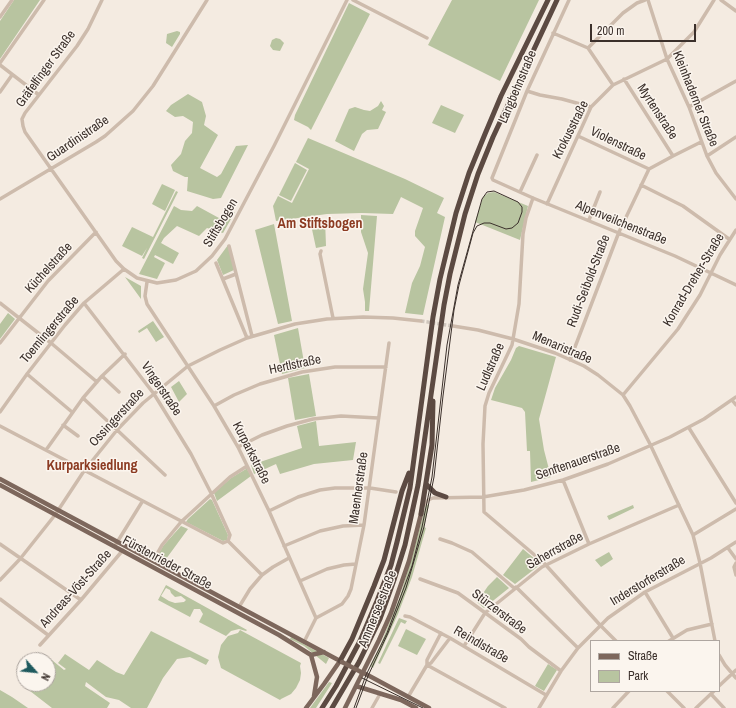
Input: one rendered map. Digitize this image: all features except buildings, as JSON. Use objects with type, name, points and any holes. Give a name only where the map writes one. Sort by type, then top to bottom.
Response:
[{"type":"highway","points":[[322,708],[351,658],[378,601],[391,565],[410,488],[433,317],[440,279],[456,212],[469,173],[488,127],[548,0]]},
{"type":"highway","points":[[332,708],[359,662],[380,619],[405,545],[418,486],[444,305],[465,214],[478,174],[510,99],[558,0]]},
{"type":"highway","points":[[421,514],[432,445],[434,376]]},
{"type":"highway","points":[[341,661],[352,639],[384,560],[402,490],[413,465]]},
{"type":"highway","points":[[426,484],[435,493],[446,497]]},
{"type":"main road","name":"Fürstenrieder Straße","points":[[0,479],[122,551],[280,635],[311,655]]},
{"type":"main road","name":"Fürstenrieder Straße","points":[[0,485],[117,541],[429,708]]},
{"type":"main road","name":"Ammerseestraße","points":[[345,708],[379,640],[399,592],[409,561],[421,514]]},
{"type":"main road","points":[[313,698],[317,677],[311,655],[324,652]]},
{"type":"main road","points":[[306,708],[341,661]]},
{"type":"main road","points":[[356,686],[401,700],[416,708]]},
{"type":"street","points":[[0,17],[12,0]]},
{"type":"street","points":[[39,95],[0,64],[44,0]]},
{"type":"street","name":"Gräfelfinger Straße","points":[[52,169],[25,132],[22,119],[25,112],[77,46],[88,29],[102,0]]},
{"type":"street","name":"Guardinistraße","points":[[0,199],[105,136],[133,111],[153,86],[207,0]]},
{"type":"street","name":"Stiftsbogen","points":[[52,169],[116,261],[124,269],[137,278],[147,282],[165,283],[183,278],[204,264],[219,248],[226,237],[263,168],[347,0]]},
{"type":"street","points":[[353,0],[426,38]]},
{"type":"street","name":"Langbehnstraße","points":[[497,182],[492,178],[527,91],[569,0]]},
{"type":"street","points":[[588,48],[623,13],[637,3],[645,0]]},
{"type":"street","name":"Kleinhaderner Straße","points":[[648,0],[667,59],[689,107],[707,156],[716,173],[736,199]]},
{"type":"street","name":"Krokusstraße","points":[[547,204],[592,107],[613,85],[667,59],[694,32],[714,0]]},
{"type":"street","points":[[721,0],[736,11]]},
{"type":"street","points":[[553,33],[588,48],[613,85]]},
{"type":"street","points":[[0,92],[12,75]]},
{"type":"street","name":"Myrtenstraße","points":[[624,79],[673,156]]},
{"type":"street","points":[[689,107],[736,81]]},
{"type":"street","points":[[527,91],[540,95],[562,98],[592,107]]},
{"type":"street","name":"Violenstraße","points":[[578,136],[649,170]]},
{"type":"street","points":[[707,156],[736,137]]},
{"type":"street","points":[[649,170],[701,142]]},
{"type":"street","points":[[520,192],[537,155]]},
{"type":"street","name":"Rudi-Seibold-Straße","points":[[570,360],[619,232],[649,170]]},
{"type":"street","name":"Alpenveilchenstraße","points":[[497,182],[547,204],[619,232],[736,285]]},
{"type":"street","points":[[642,185],[683,206],[729,240]]},
{"type":"street","points":[[589,220],[600,192]]},
{"type":"street","name":"Ludlstraße","points":[[533,198],[526,218],[523,234],[519,304],[513,339],[507,358],[489,393],[485,406],[483,444],[484,512],[546,565],[615,640]]},
{"type":"street","name":"Konrad-Dreher-Straße","points":[[623,395],[678,328],[700,295],[729,240],[736,230]]},
{"type":"street","name":"Küchelstraße","points":[[0,344],[48,281],[96,232]]},
{"type":"street","points":[[229,246],[252,336]]},
{"type":"street","points":[[321,251],[320,254],[333,318]]},
{"type":"street","points":[[216,263],[247,338]]},
{"type":"street","name":"Toemlingerstraße","points":[[0,412],[27,374],[84,303],[124,269]]},
{"type":"street","points":[[223,279],[236,274]]},
{"type":"street","name":"Kurparkstraße","points":[[147,282],[144,296],[147,304],[214,406],[238,447],[248,466],[316,618]]},
{"type":"street","points":[[0,303],[97,382]]},
{"type":"street","name":"Vingerstraße","points":[[84,303],[125,354],[154,394],[191,454],[230,535],[228,541]]},
{"type":"street","name":"Ossingerstraße","points":[[0,580],[20,559],[57,512],[84,470],[117,430],[154,394],[188,366],[247,338],[287,326],[333,318],[371,316],[421,321]]},
{"type":"street","name":"Menaristraße","points":[[453,326],[478,330],[538,347],[584,366],[623,395],[630,406],[693,534],[715,640]]},
{"type":"street","name":"Maenherstraße","points":[[316,618],[339,607],[345,601],[351,589],[370,488],[389,343]]},
{"type":"street","points":[[46,450],[83,398],[102,376],[125,354]]},
{"type":"street","name":"Hertlstraße","points":[[214,406],[234,395],[260,384],[302,372],[335,367],[386,368]]},
{"type":"street","points":[[27,374],[72,412]]},
{"type":"street","points":[[102,376],[119,392]]},
{"type":"street","name":"Senftenauerstraße","points":[[421,514],[428,500],[446,497],[483,497],[542,486],[601,467],[689,428],[736,397]]},
{"type":"street","points":[[83,398],[164,475]]},
{"type":"street","points":[[732,400],[736,405]]},
{"type":"street","points":[[238,447],[262,435],[313,419],[341,416],[378,418]]},
{"type":"street","points":[[63,425],[78,436]]},
{"type":"street","points":[[0,426],[181,522],[223,543],[228,541],[262,575]]},
{"type":"street","points":[[689,428],[736,503]]},
{"type":"street","points":[[153,560],[162,545],[181,522],[230,477],[248,466]]},
{"type":"street","points":[[563,480],[589,544]]},
{"type":"street","points":[[268,511],[298,496],[320,490],[349,487],[370,488],[396,492]]},
{"type":"street","points":[[114,546],[142,502]]},
{"type":"street","name":"Saherrstraße","points":[[464,646],[485,612],[542,567],[589,544],[679,505]]},
{"type":"street","points":[[693,534],[736,509]]},
{"type":"street","points":[[284,546],[320,532],[343,526],[364,525]]},
{"type":"street","points":[[440,539],[472,552],[515,588],[578,648]]},
{"type":"street","name":"Inderstorferstraße","points":[[539,708],[561,671],[578,648],[600,625],[622,607],[645,592],[728,548],[736,542]]},
{"type":"street","points":[[0,544],[81,600]]},
{"type":"street","name":"Andreas-Vöst-Straße","points":[[40,645],[81,600],[126,546]]},
{"type":"street","points":[[728,548],[736,559]]},
{"type":"street","points":[[239,607],[250,589],[262,575],[289,558]]},
{"type":"street","points":[[736,563],[734,567],[736,576]]},
{"type":"street","points":[[300,581],[328,569],[356,564]]},
{"type":"street","name":"Stürzerstraße","points":[[420,579],[458,593],[561,671]]},
{"type":"street","points":[[645,592],[673,638]]},
{"type":"street","points":[[0,599],[48,635]]},
{"type":"street","name":"Reindlstraße","points":[[405,616],[450,638],[546,695]]},
{"type":"street","points":[[304,642],[316,618]]},
{"type":"street","points":[[670,640],[688,630],[712,624]]},
{"type":"street","points":[[427,665],[427,660],[441,633]]},
{"type":"street","points":[[408,697],[427,665],[431,663],[450,638]]},
{"type":"street","points":[[720,656],[736,678]]},
{"type":"street","points":[[427,665],[505,708]]},
{"type":"street","points":[[720,685],[736,670]]},
{"type":"street","points":[[613,708],[627,692]]},
{"type":"street","points":[[668,692],[684,708]]},
{"type":"street","points":[[696,708],[713,692],[724,708]]},
{"type":"street","points":[[372,708],[380,694]]},
{"type":"green space","points":[[14,0],[40,0],[0,59],[0,21]]},
{"type":"green space","points":[[452,0],[539,0],[500,81],[428,45]]},
{"type":"green space","points":[[349,3],[370,14],[311,130],[294,120],[295,115]]},
{"type":"green space","points":[[177,31],[180,32],[180,34],[172,47],[166,43],[167,34]]},
{"type":"green space","points":[[276,38],[280,39],[284,43],[280,51],[273,50],[270,46],[272,40]]},
{"type":"green space","points":[[188,94],[202,102],[206,116],[204,125],[218,135],[200,168],[217,177],[221,174],[236,146],[248,145],[221,198],[213,199],[187,191],[188,177],[173,171],[171,165],[181,154],[185,141],[192,133],[193,122],[183,116],[175,117],[166,111],[171,105]]},
{"type":"green space","points":[[381,101],[384,106],[382,110],[386,112],[378,129],[367,130],[362,134],[354,151],[335,141],[349,109],[355,107],[370,111],[378,106]]},
{"type":"green space","points":[[441,105],[464,115],[455,133],[432,123]]},
{"type":"green space","points":[[308,138],[405,179],[444,198],[437,213],[445,217],[423,315],[405,313],[412,283],[420,266],[425,247],[415,236],[415,231],[423,208],[401,197],[393,214],[327,214],[276,221],[273,206],[278,196],[292,203],[309,169],[296,162]]},
{"type":"green space","points":[[295,163],[307,170],[291,201],[279,195]]},
{"type":"green space","points":[[162,184],[175,190],[165,211],[152,204]]},
{"type":"green space","points":[[176,191],[178,192],[144,259],[142,258],[147,248],[142,256],[122,246],[132,227],[153,237]]},
{"type":"green space","points":[[494,192],[528,206],[520,240],[475,222],[483,197],[488,193]]},
{"type":"green space","points":[[174,206],[181,210],[192,211],[197,206],[219,218],[235,212],[223,233],[207,228],[199,236],[177,226],[164,238],[161,243],[179,253],[173,264],[155,255],[154,257],[165,263],[157,279],[139,274]]},
{"type":"green space","points":[[361,215],[377,216],[369,311],[365,311],[363,289],[368,253],[361,232]]},
{"type":"green space","points":[[325,219],[326,246],[316,248],[310,220]]},
{"type":"green space","points":[[274,224],[292,321],[278,324],[255,230]]},
{"type":"green space","points":[[228,245],[234,270],[223,275],[217,260]]},
{"type":"green space","points":[[125,277],[141,286],[141,299]]},
{"type":"green space","points":[[8,313],[15,319],[0,339],[0,324]]},
{"type":"green space","points":[[153,321],[164,337],[156,342],[147,328],[139,333],[138,331]]},
{"type":"green space","points":[[298,328],[305,368],[282,374],[274,335]]},
{"type":"green space","points":[[519,346],[556,357],[539,419],[544,450],[551,477],[531,482],[530,451],[527,451],[525,412],[522,408],[491,400],[495,388],[516,348]]},
{"type":"green space","points":[[309,374],[316,416],[295,420],[288,378]]},
{"type":"green space","points":[[179,381],[187,394],[179,402],[171,387]]},
{"type":"green space","points":[[316,421],[319,446],[356,442],[353,460],[314,464],[280,474],[276,464],[254,474],[251,465],[302,448],[297,426]]},
{"type":"green space","points":[[246,469],[251,476],[217,501],[214,493],[231,478]]},
{"type":"green space","points":[[210,499],[212,500],[228,535],[227,540],[223,541],[186,522]]},
{"type":"green space","points":[[426,504],[429,505],[424,527],[426,528],[412,577],[398,614],[373,668],[370,666],[380,646],[400,596]]},
{"type":"green space","points":[[633,505],[634,508],[609,520],[607,516]]},
{"type":"green space","points":[[181,526],[188,529],[166,559],[158,555],[163,546]]},
{"type":"green space","points":[[523,549],[541,564],[515,584],[503,575]]},
{"type":"green space","points":[[609,552],[613,559],[601,567],[595,560]]},
{"type":"green space","points":[[497,577],[509,588],[484,608],[477,602],[488,586]]},
{"type":"green space","points":[[166,585],[247,630],[239,629],[231,631],[226,636],[199,622],[203,614],[200,609],[194,609],[190,617],[158,600]],"holes":[[[166,588],[170,590],[175,597],[181,596],[186,600],[184,602],[175,603],[161,596]]]},
{"type":"green space","points":[[399,618],[407,621],[405,624],[401,622],[380,664],[378,663]]},
{"type":"green space","points":[[406,629],[426,639],[417,655],[398,646]]},
{"type":"green space","points":[[240,630],[301,663],[300,680],[291,694],[280,700],[221,668],[218,657],[221,645],[228,636],[238,633]]},
{"type":"green space","points":[[151,631],[209,660],[206,665],[190,657],[177,659],[163,678],[147,708],[131,708],[119,700],[106,697],[86,682],[85,686],[110,703],[107,708],[52,708],[31,692],[56,692],[56,663],[64,670],[66,669],[58,663],[65,654],[89,670],[97,660],[116,672],[124,675]]},
{"type":"green space","points":[[291,637],[329,658],[326,664],[304,646],[290,639]]},
{"type":"green space","points":[[548,664],[557,670],[544,691],[535,686]]},
{"type":"green space","points":[[329,682],[332,683],[316,708],[310,708]]},
{"type":"green space","points":[[0,690],[12,697],[28,708],[0,708]]},
{"type":"tunnel","points":[[421,321],[453,326]]},
{"type":"tram line","points":[[354,708],[366,675],[387,633],[412,566],[422,527],[432,477],[447,345],[458,285],[482,199],[487,192],[494,191],[518,202],[522,207],[522,212],[518,223],[512,228],[506,229],[490,223],[484,223],[477,226],[473,233],[454,310],[434,477],[424,527],[406,588],[388,633],[368,676],[356,708]]},
{"type":"tram line","points":[[362,678],[423,708]]},
{"type":"district","name":"Am Stiftsbogen","points":[[320,224]]},
{"type":"district","name":"Kurparksiedlung","points":[[92,466]]}]
